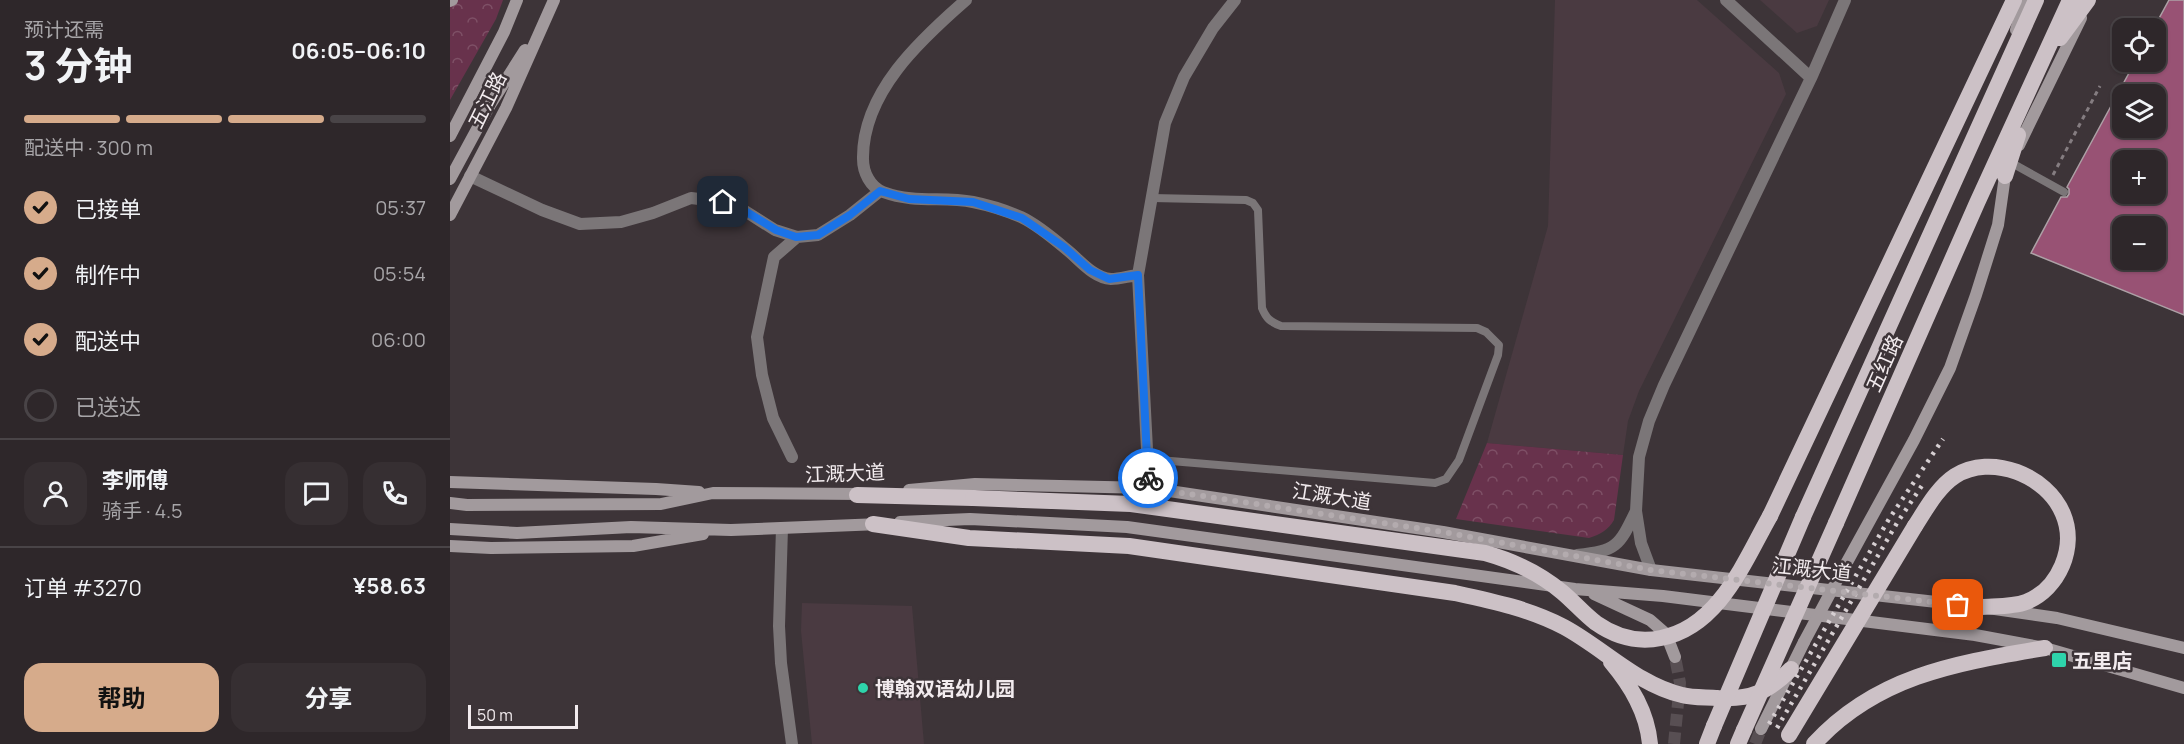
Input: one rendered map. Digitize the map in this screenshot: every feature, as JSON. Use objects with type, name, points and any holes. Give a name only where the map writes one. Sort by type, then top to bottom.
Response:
[{"type":"highway","points":[[857,495],[1131,504],[1485,553],[1521,565],[1562,592],[1598,624],[1619,636],[1636,640],[1652,640],[1672,636],[1691,627],[1708,614],[1723,596],[1770,516],[2014,0]]},
{"type":"highway","name":"五红路","points":[[1707,744],[1803,517],[2036,0]]},
{"type":"highway","name":"五红路","points":[[1741,737],[2070,0]]},
{"type":"highway","points":[[2007,169],[2040,65],[2089,0]]},
{"type":"highway","points":[[1938,162],[2005,66]]},
{"type":"highway","points":[[1786,740],[1934,497],[1955,476],[1981,466],[2004,468],[2029,477],[2051,494],[2064,514],[2068,536],[2065,559],[2057,576],[2042,594],[2024,603],[1981,607]]},
{"type":"highway","points":[[873,524],[969,538],[1129,546],[1455,593],[1529,612],[1565,628],[1647,681],[1683,695],[1728,698],[1753,696],[1776,684],[1791,669]]},
{"type":"highway","points":[[1588,642],[1611,663],[1635,694],[1644,715],[1650,744]]},
{"type":"highway","points":[[1814,744],[1826,731],[1869,700],[1908,679],[1960,663],[2045,648]]},
{"type":"main road","name":"五江路","points":[[450,136],[504,32],[517,0]]},
{"type":"main road","name":"五江路","points":[[450,214],[506,108],[554,0]]},
{"type":"main road","points":[[2005,66],[2025,0]]},
{"type":"main road","points":[[1761,729],[1804,642],[1914,440],[1950,368],[1998,225],[2007,169],[2089,0]]},
{"type":"main road","points":[[450,179],[490,105],[546,16]]},
{"type":"main road","points":[[450,482],[713,493]]},
{"type":"main road","name":"江溉大道","points":[[450,503],[467,505],[661,504],[713,493],[857,495],[975,484],[1149,488],[1443,532],[1651,570],[1981,607],[2057,618],[2184,648]]},
{"type":"main road","points":[[450,529],[517,533],[631,527],[731,530],[970,519],[1127,527],[1584,590],[1663,596],[1976,635],[2045,648],[2184,687]]},
{"type":"main road","points":[[450,546],[491,548],[633,546],[731,530]]},
{"type":"main road","points":[[1584,590],[1650,620],[1665,634],[1675,657]]},
{"type":"street","points":[[966,0],[923,40],[891,78],[871,114],[862,141],[863,166],[868,181],[880,191],[909,199],[973,202],[1022,218],[1064,247],[1090,270],[1109,279],[1138,275]]},
{"type":"street","points":[[1149,488],[1138,275],[1165,123],[1184,77],[1213,28],[1235,0]]},
{"type":"street","points":[[1726,0],[1811,78]]},
{"type":"street","points":[[1651,570],[1641,543],[1636,511],[1640,457],[1649,421],[1664,385],[1811,78],[1845,0]]},
{"type":"street","points":[[470,176],[542,210],[580,224],[621,222],[692,198],[723,202],[745,211],[776,230],[796,237],[818,235],[850,215],[880,191]]},
{"type":"street","points":[[792,457],[773,418],[762,375],[757,337],[774,257],[796,237]]},
{"type":"street","points":[[1570,556],[1602,552],[1615,546],[1625,534],[1636,511]]},
{"type":"street","points":[[782,528],[781,663],[792,744]]},
{"type":"lane","points":[[2007,169],[2064,192]]},
{"type":"lane","points":[[1147,459],[1435,483],[1446,479],[1459,460],[1498,355],[1499,345],[1486,332],[1477,328],[1281,326],[1273,323],[1266,317],[1262,308],[1258,210],[1253,203],[1246,200],[1152,198]]},
{"type":"path","points":[[2048,184],[2100,87]]},
{"type":"shaded area","points":[[1555,0],[1697,0],[1779,73],[1786,94],[1639,391],[1628,421],[1623,455],[1487,443],[1548,226]]},
{"type":"shaded area","points":[[1760,0],[1829,0],[1817,26],[1797,33]]},
{"type":"shaded area","name":"博翰双语幼儿园","points":[[802,603],[912,606],[924,744],[812,744],[801,631]]},
{"type":"green space","points":[[450,0],[503,0],[496,19],[450,100]]},
{"type":"green space","points":[[1487,443],[1623,455],[1614,520],[1604,531],[1589,538],[1456,519]]},
{"type":"building","points":[[2169,0],[2184,0],[2184,315],[2031,253],[2061,197],[2067,197],[2069,194],[2067,187],[2112,104],[2112,138],[2166,138],[2166,84],[2123,84],[2130,72],[2166,72],[2166,18],[2159,18]]},
{"type":"tunnel","points":[[1674,744],[1680,683],[1675,657]]},
{"type":"tunnel","points":[[1755,744],[1761,729]]},
{"type":"railway","points":[[1769,724],[1889,519],[1943,439]]},
{"type":"railway","points":[[1777,728],[1897,523],[1923,484]]},
{"type":"way so far","points":[[1148,478],[1149,488],[1443,532],[1651,570],[1958,605]]},
{"type":"place","name":"五里店","points":[[2059,660]]},
{"type":"place","name":"博翰双语幼儿园","points":[[863,688]]},
{"type":"route","points":[[723,202],[745,211],[776,230],[796,237],[818,235],[850,215],[880,191],[909,199],[973,202],[1022,218],[1064,247],[1090,270],[1109,279],[1138,275],[1148,478]]}]
